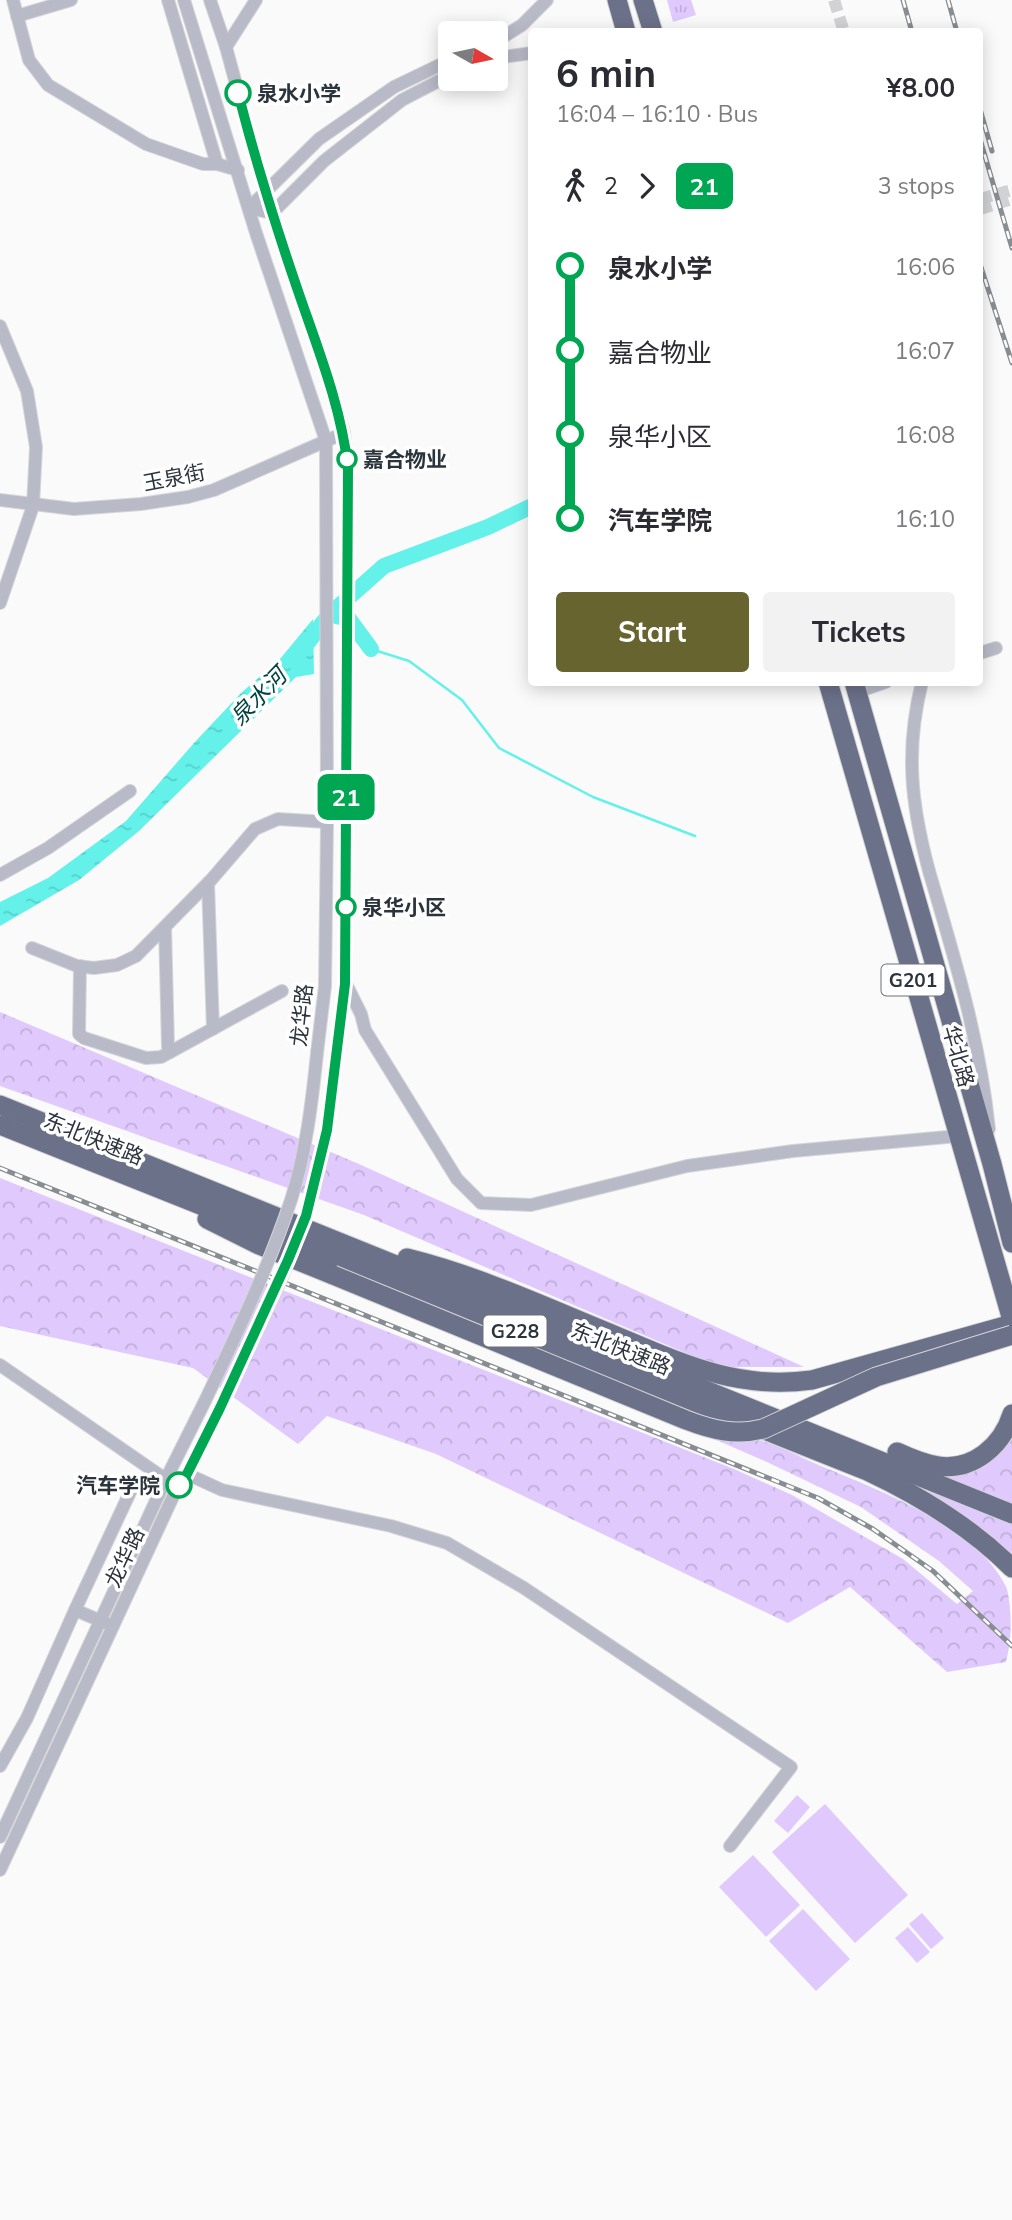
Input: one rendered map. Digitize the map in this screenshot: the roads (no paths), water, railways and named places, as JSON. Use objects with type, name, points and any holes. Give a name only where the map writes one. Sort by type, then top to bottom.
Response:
[{"type":"highway","points":[[617,0],[625,28]]},
{"type":"highway","points":[[643,0],[652,28]]},
{"type":"highway","name":"华北路","points":[[829,686],[1012,1322]]},
{"type":"highway","name":"华北路","points":[[855,687],[992,1164],[1012,1243]]},
{"type":"highway","name":"东北快速路","points":[[0,1105],[1012,1514]]},
{"type":"highway","name":"东北快速路","points":[[0,1125],[867,1471],[904,1489],[953,1520],[1012,1568]]},
{"type":"highway","points":[[139,1181],[233,1233],[686,1420],[729,1433],[763,1429],[857,1384],[1012,1335]]},
{"type":"highway","points":[[335,1240],[472,1277],[669,1358],[723,1377],[759,1382],[795,1382],[848,1371],[1012,1322]]},
{"type":"highway","points":[[783,1421],[842,1432],[917,1461],[946,1467],[970,1462],[991,1450],[1006,1430],[1012,1414]]},
{"type":"street","points":[[13,0],[29,60],[48,85],[146,144],[203,164],[217,164],[237,170]]},
{"type":"street","points":[[17,16],[71,0]]},
{"type":"street","points":[[168,0],[217,164]]},
{"type":"street","name":"龙华路","points":[[0,1837],[271,1256],[292,1197],[306,1134],[324,986],[327,822],[326,441],[248,208],[184,0]]},
{"type":"street","name":"龙华路","points":[[0,1870],[177,1488],[187,1474],[220,1408],[306,1216],[327,1130],[345,984],[348,468],[344,433],[265,192],[226,47],[210,0]]},
{"type":"street","points":[[226,47],[256,0]]},
{"type":"street","points":[[533,28],[547,0]]},
{"type":"street","points":[[508,42],[526,42]]},
{"type":"street","points":[[508,51],[526,42]]},
{"type":"street","points":[[248,208],[318,139],[394,87],[438,66]]},
{"type":"street","points":[[248,208],[272,213],[343,146],[402,100],[438,81]]},
{"type":"street","points":[[0,326],[27,391],[37,447],[33,506],[0,603]]},
{"type":"street","name":"玉泉街","points":[[0,500],[74,509],[188,497],[214,490],[344,433]]},
{"type":"street","points":[[983,652],[996,648]]},
{"type":"street","points":[[921,686],[911,736],[911,778],[916,817],[979,1055],[992,1164]]},
{"type":"street","points":[[0,875],[48,848],[130,791]]},
{"type":"street","points":[[32,948],[80,966],[93,968],[117,965],[136,956],[208,883],[255,829],[278,819],[327,822]]},
{"type":"street","points":[[208,883],[213,1029]]},
{"type":"street","points":[[165,927],[170,1052]]},
{"type":"street","points":[[80,966],[79,1034],[146,1058],[161,1057],[282,991]]},
{"type":"street","points":[[345,984],[372,1042],[457,1179],[481,1203],[531,1205],[687,1166],[793,1151],[958,1136]]},
{"type":"street","points":[[0,1366],[177,1488]]},
{"type":"street","points":[[187,1474],[222,1490],[391,1526],[447,1543],[524,1588],[791,1767],[730,1846]]},
{"type":"street","points":[[0,1766],[27,1718],[133,1486]]},
{"type":"street","points":[[75,1609],[101,1619],[112,1628]]},
{"type":"water","name":"泉水河","points":[[313,619],[314,674],[296,677],[139,831],[79,880],[0,926],[0,902],[48,878],[126,821],[194,743],[241,693],[280,659]]},
{"type":"waterway","name":"泉水河","points":[[302,650],[329,615],[384,566],[488,527],[528,508]]},
{"type":"waterway","points":[[336,616],[349,619],[371,649]]},
{"type":"waterway","points":[[371,649],[409,661],[462,700],[499,748],[593,797],[695,836]]},
{"type":"tunnel","points":[[834,0],[843,28]]},
{"type":"tunnel","points":[[983,198],[1012,190]]},
{"type":"tunnel","points":[[983,208],[1012,199]]},
{"type":"railway","points":[[903,0],[911,28]]},
{"type":"railway","points":[[948,0],[956,28]]},
{"type":"railway","points":[[983,120],[992,151]]},
{"type":"railway","points":[[983,149],[1012,248]]},
{"type":"railway","points":[[983,273],[1012,363]]},
{"type":"railway","points":[[0,1168],[818,1498],[873,1529],[933,1571],[1012,1646]]},
{"type":"place","name":"泉水小学","points":[[238,93]]},
{"type":"place","name":"嘉合物业","points":[[347,459]]},
{"type":"place","name":"泉华小区","points":[[346,907]]},
{"type":"place","name":"汽车学院","points":[[179,1485]]}]
